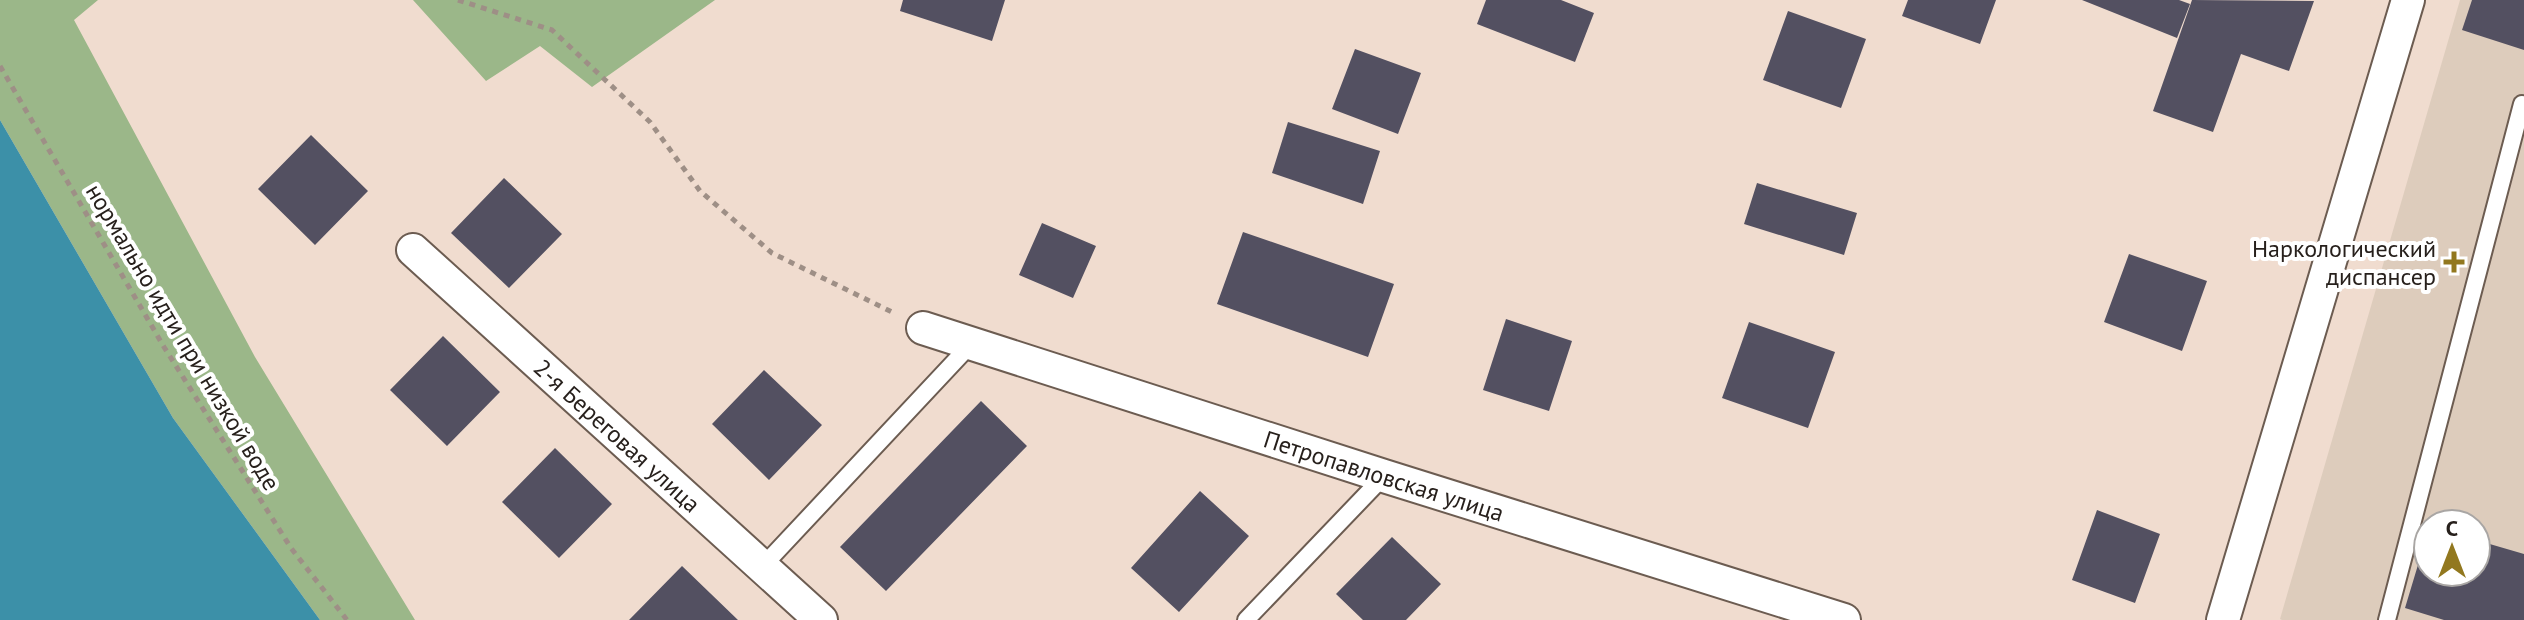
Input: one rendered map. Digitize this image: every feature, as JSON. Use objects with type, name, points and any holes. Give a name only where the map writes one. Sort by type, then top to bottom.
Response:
[{"type":"street","points":[[2223,620],[2408,0]]},
{"type":"street","name":"2-я Береговая улица","points":[[413,250],[821,620]]},
{"type":"street","name":"Петропавловская улица","points":[[923,328],[1384,476],[1784,612],[1844,620]]},
{"type":"lane","points":[[2387,620],[2524,105]]},
{"type":"lane","points":[[763,566],[972,343]]},
{"type":"lane","points":[[1246,620],[1384,476]]},
{"type":"path","points":[[458,0],[552,30],[650,122],[700,191],[772,253],[923,328]]},
{"type":"path","name":"нормально идти при низкой воде","points":[[0,66],[164,347],[291,548],[347,620]]},
{"type":"shaded area","name":"Наркологический диспансер","points":[[2460,0],[2524,0],[2524,620],[2282,620]]},
{"type":"green space","points":[[0,0],[98,0],[74,20],[255,357],[415,620],[320,620],[173,418],[0,120]]},
{"type":"green space","points":[[413,0],[715,0],[592,87],[540,46],[486,81]]},
{"type":"water","points":[[0,120],[173,418],[320,620],[0,620]]},
{"type":"building","points":[[903,0],[1005,0],[992,41],[900,11]]},
{"type":"building","points":[[1486,0],[1561,0],[1594,13],[1575,62],[1477,24]]},
{"type":"building","points":[[1908,0],[1996,0],[1980,44],[1902,16]]},
{"type":"building","points":[[2082,0],[2179,0],[2190,4],[2177,38]]},
{"type":"building","points":[[2192,0],[2314,1],[2289,71],[2241,54],[2213,132],[2153,111]]},
{"type":"building","points":[[2472,0],[2524,0],[2524,50],[2462,30]]},
{"type":"building","points":[[1788,11],[1866,39],[1841,108],[1763,80]]},
{"type":"building","points":[[1355,49],[1421,73],[1398,134],[1332,109]]},
{"type":"building","points":[[1288,122],[1380,151],[1363,204],[1272,173]]},
{"type":"building","points":[[311,135],[368,191],[315,245],[258,189]]},
{"type":"building","points":[[504,178],[562,234],[509,288],[451,233]]},
{"type":"building","points":[[1757,183],[1857,213],[1844,255],[1744,224]]},
{"type":"building","points":[[1042,223],[1096,246],[1073,298],[1019,275]]},
{"type":"building","points":[[1243,232],[1394,284],[1368,357],[1217,304]]},
{"type":"building","points":[[2129,254],[2207,281],[2182,351],[2104,322]]},
{"type":"building","points":[[1506,319],[1572,341],[1549,411],[1483,390]]},
{"type":"building","points":[[1749,322],[1835,352],[1808,428],[1722,398]]},
{"type":"building","points":[[443,336],[500,392],[447,446],[390,390]]},
{"type":"building","points":[[764,370],[822,425],[769,480],[712,424]]},
{"type":"building","points":[[981,401],[1027,446],[886,591],[840,547]]},
{"type":"building","points":[[555,448],[612,504],[559,558],[502,502]]},
{"type":"building","points":[[1200,491],[1249,536],[1179,612],[1131,568]]},
{"type":"building","points":[[2097,510],[2160,534],[2135,603],[2072,580]]},
{"type":"building","points":[[1392,537],[1441,584],[1406,620],[1363,620],[1336,594]]},
{"type":"building","points":[[2492,545],[2524,554],[2524,620],[2444,620],[2405,608],[2412,585],[2412,588],[2492,588]]},
{"type":"building","points":[[682,566],[738,620],[629,620]]},
{"type":"place","name":"Наркологический диспансер","points":[[2454,262]]}]
